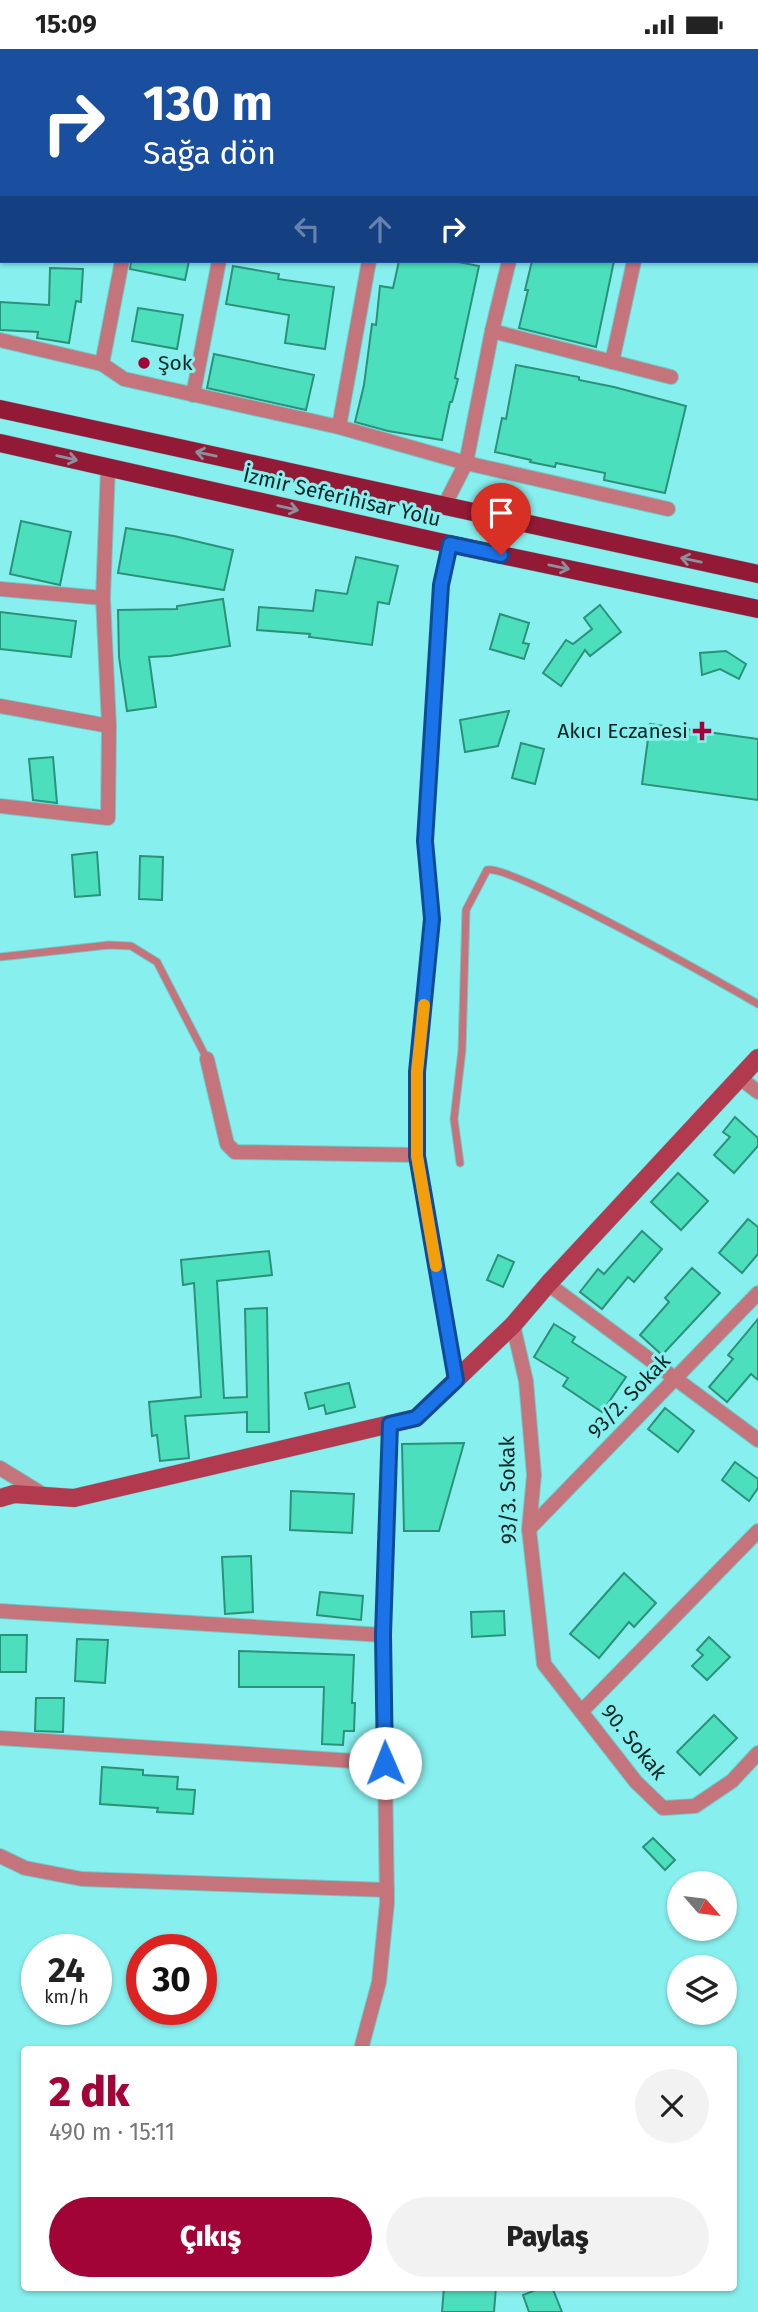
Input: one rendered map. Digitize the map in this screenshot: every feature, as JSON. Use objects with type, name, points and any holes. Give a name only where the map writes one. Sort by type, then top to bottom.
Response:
[{"type":"main road","name":"İzmir Seferihisar Yolu","points":[[0,409],[758,574]]},
{"type":"main road","name":"İzmir Seferihisar Yolu","points":[[0,443],[450,544],[758,609]]},
{"type":"street","points":[[102,364],[122,263]]},
{"type":"street","points":[[193,395],[219,263]]},
{"type":"street","points":[[339,427],[369,263]]},
{"type":"street","points":[[444,506],[466,463],[509,263]]},
{"type":"street","points":[[612,362],[634,263]]},
{"type":"street","points":[[492,331],[671,377]]},
{"type":"street","points":[[0,340],[102,364],[124,379],[339,427],[466,463],[668,509]]},
{"type":"street","points":[[0,806],[108,818],[109,726],[103,598],[108,467]]},
{"type":"street","points":[[450,544],[441,585],[425,841],[432,919],[417,1072],[417,1156],[456,1380]]},
{"type":"street","points":[[0,589],[103,598]]},
{"type":"street","points":[[0,706],[109,726]]},
{"type":"street","points":[[0,1498],[14,1494],[74,1498],[416,1418],[513,1325],[758,1058]]},
{"type":"street","points":[[207,1059],[227,1144],[234,1152],[417,1156]]},
{"type":"street","points":[[740,1078],[758,1092]]},
{"type":"street","points":[[548,1284],[758,1440]]},
{"type":"street","name":"93/2. Sokak","points":[[529,1529],[758,1293]]},
{"type":"street","name":"93/3. Sokak","points":[[513,1325],[526,1381],[534,1475],[529,1529],[544,1664],[582,1711]]},
{"type":"street","points":[[362,2046],[379,1982],[387,1890],[383,1635],[390,1424]]},
{"type":"street","points":[[0,1468],[44,1496]]},
{"type":"street","points":[[582,1711],[758,1531]]},
{"type":"street","points":[[0,1611],[383,1635]]},
{"type":"street","name":"90. Sokak","points":[[582,1711],[636,1782],[663,1808],[695,1805],[732,1781],[758,1753]]},
{"type":"street","points":[[0,1738],[385,1763]]},
{"type":"street","points":[[0,1856],[25,1868],[82,1879],[387,1890]]},
{"type":"lane","points":[[460,1163],[454,1119],[462,1051],[466,910],[487,870],[494,868],[526,881],[688,963],[758,1004]]},
{"type":"lane","points":[[0,957],[109,945],[131,946],[157,962],[207,1059]]},
{"type":"building","points":[[131,263],[189,263],[185,280],[130,269]]},
{"type":"building","points":[[399,263],[463,263],[479,266],[455,378],[458,379],[442,440],[388,431],[355,422],[364,385],[372,324],[376,325],[380,286],[393,288]]},
{"type":"building","points":[[532,263],[614,263],[596,347],[519,328],[528,290],[525,290]]},
{"type":"building","points":[[233,266],[279,274],[278,279],[334,287],[325,349],[285,343],[289,315],[226,304]]},
{"type":"building","points":[[50,268],[83,269],[81,302],[76,301],[69,343],[37,338],[38,332],[0,330],[0,302],[49,305]]},
{"type":"building","points":[[138,308],[183,315],[177,349],[132,341]]},
{"type":"building","points":[[214,354],[314,375],[306,410],[207,388]]},
{"type":"building","points":[[516,365],[579,377],[579,380],[686,406],[665,493],[604,480],[605,473],[556,463],[555,467],[495,452],[502,418],[506,419]]},
{"type":"building","points":[[21,521],[71,532],[60,585],[10,574]]},
{"type":"building","points":[[126,528],[233,550],[224,590],[118,573]]},
{"type":"building","points":[[356,557],[398,566],[389,604],[378,602],[372,645],[309,637],[310,634],[257,630],[259,607],[313,611],[316,590],[347,594]]},
{"type":"building","points":[[223,599],[230,646],[149,657],[156,707],[127,711],[119,657],[118,610],[177,609],[177,606]]},
{"type":"building","points":[[600,605],[621,632],[590,656],[585,650],[561,686],[543,673],[566,640],[573,644],[592,629],[584,618]]},
{"type":"building","points":[[0,612],[76,621],[71,657],[0,649]]},
{"type":"building","points":[[500,614],[529,623],[523,643],[529,644],[524,659],[490,649]]},
{"type":"building","points":[[726,651],[746,664],[739,679],[720,669],[702,675],[700,653]]},
{"type":"building","points":[[509,711],[498,746],[465,752],[460,720]]},
{"type":"building","points":[[650,724],[758,739],[758,800],[642,784]]},
{"type":"building","points":[[521,743],[544,749],[535,784],[512,778]]},
{"type":"building","points":[[53,757],[57,803],[33,800],[29,759]]},
{"type":"building","points":[[97,852],[100,895],[75,897],[72,855]]},
{"type":"building","points":[[140,856],[163,857],[162,900],[139,899]]},
{"type":"building","points":[[735,1117],[758,1138],[758,1146],[734,1173],[714,1155],[730,1137],[723,1132]]},
{"type":"building","points":[[678,1173],[708,1201],[681,1230],[651,1202]]},
{"type":"building","points":[[748,1219],[758,1227],[758,1254],[742,1273],[719,1253]]},
{"type":"building","points":[[642,1231],[662,1249],[634,1282],[628,1277],[602,1309],[580,1292],[598,1269],[604,1274]]},
{"type":"building","points":[[269,1251],[272,1275],[217,1281],[224,1398],[247,1397],[245,1309],[267,1308],[269,1432],[247,1432],[247,1412],[185,1416],[189,1458],[160,1461],[157,1435],[152,1436],[149,1402],[201,1397],[194,1283],[183,1285],[181,1260]]},
{"type":"building","points":[[498,1255],[514,1262],[503,1287],[487,1280]]},
{"type":"building","points":[[692,1268],[720,1293],[662,1355],[640,1335],[669,1302],[665,1298]]},
{"type":"building","points":[[758,1319],[758,1380],[751,1374],[727,1402],[709,1387],[733,1359],[728,1355]]},
{"type":"building","points":[[554,1324],[575,1337],[572,1342],[626,1377],[602,1412],[563,1386],[568,1378],[534,1357]]},
{"type":"building","points":[[349,1383],[355,1407],[326,1414],[324,1405],[309,1409],[305,1393]]},
{"type":"building","points":[[665,1408],[694,1431],[678,1452],[648,1429]]},
{"type":"building","points":[[464,1443],[439,1531],[404,1531],[402,1444]]},
{"type":"building","points":[[735,1462],[758,1479],[758,1488],[749,1501],[722,1480]]},
{"type":"building","points":[[291,1491],[354,1494],[352,1533],[290,1530]]},
{"type":"building","points":[[251,1556],[253,1612],[225,1614],[222,1557]]},
{"type":"building","points":[[624,1573],[656,1603],[634,1627],[629,1622],[599,1658],[570,1634]]},
{"type":"building","points":[[320,1592],[363,1596],[361,1620],[317,1615]]},
{"type":"building","points":[[504,1611],[505,1635],[472,1637],[471,1612]]},
{"type":"building","points":[[0,1635],[27,1635],[26,1672],[0,1672]]},
{"type":"building","points":[[709,1637],[730,1657],[707,1680],[692,1666],[703,1655],[697,1650]]},
{"type":"building","points":[[77,1639],[108,1640],[105,1683],[75,1681]]},
{"type":"building","points":[[239,1651],[354,1655],[354,1731],[344,1731],[343,1745],[322,1744],[324,1687],[239,1687]]},
{"type":"building","points":[[36,1698],[64,1698],[63,1732],[35,1731]]},
{"type":"building","points":[[714,1715],[737,1738],[700,1775],[677,1752]]},
{"type":"building","points":[[102,1767],[143,1770],[143,1775],[178,1777],[177,1789],[195,1790],[193,1814],[157,1812],[158,1808],[100,1804]]},
{"type":"building","points":[[653,1838],[675,1860],[665,1870],[643,1847]]},
{"type":"building","points":[[444,2291],[496,2291],[494,2312],[442,2312]]},
{"type":"building","points":[[533,2291],[554,2291],[562,2312],[529,2312],[523,2295]]},
{"type":"slow traffic","points":[[424,1005],[417,1072],[417,1156],[436,1266]]},
{"type":"place","name":"Şok","points":[[144,363]]},
{"type":"place","name":"Akıcı Eczanesi","points":[[702,731]]},
{"type":"route","points":[[385,1763],[383,1635],[390,1424],[416,1418],[456,1380],[417,1156],[417,1072],[432,919],[425,841],[441,585],[450,544],[501,555]]}]
